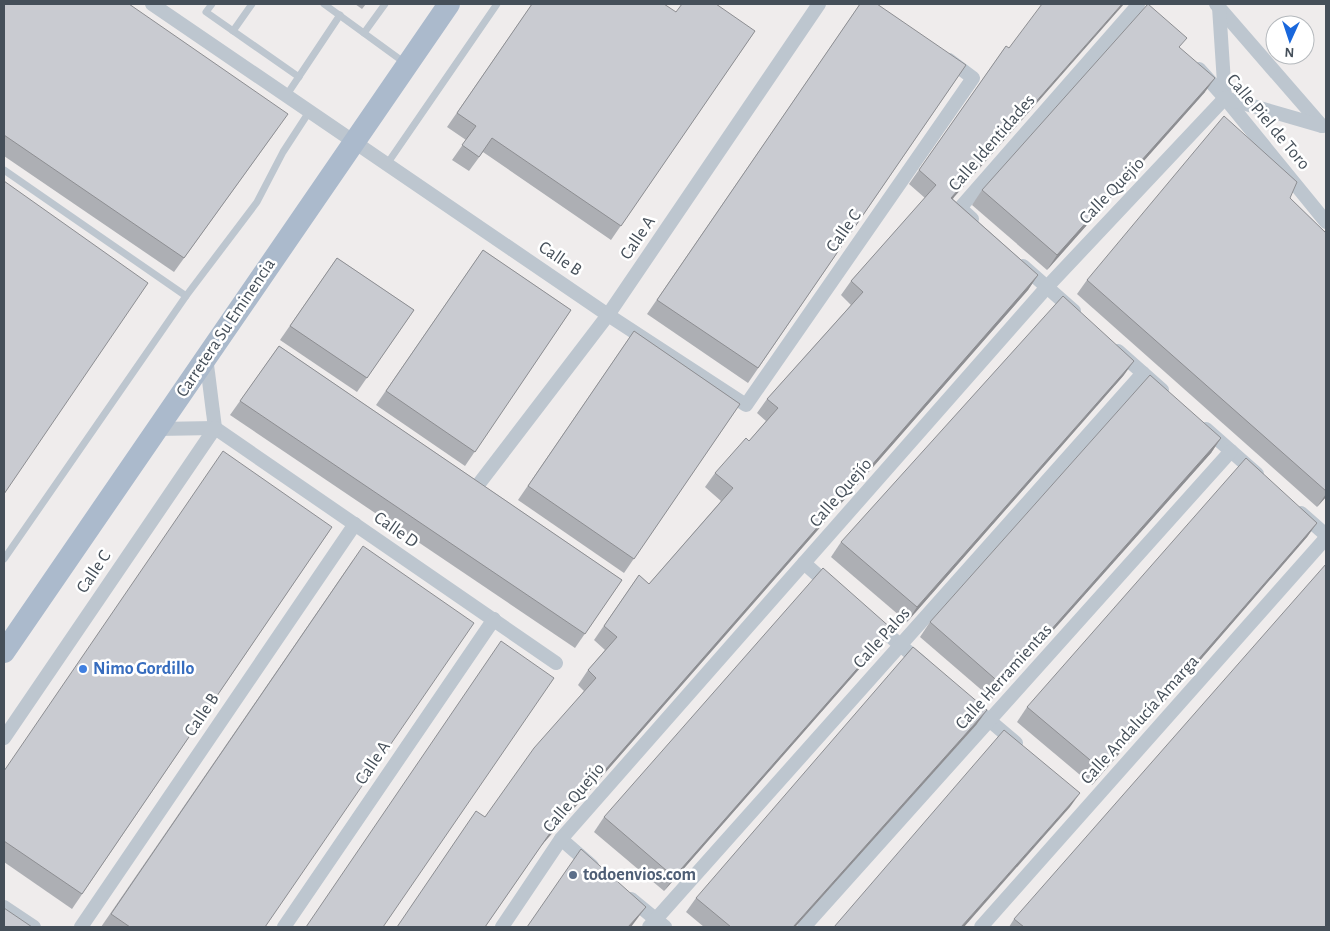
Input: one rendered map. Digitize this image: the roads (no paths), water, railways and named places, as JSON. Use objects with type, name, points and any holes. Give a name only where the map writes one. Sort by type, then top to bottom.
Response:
[{"type":"main road","name":"Carretera Su Eminencia","points":[[4,652],[449,4]]},
{"type":"street","name":"Calle B","points":[[152,4],[608,315],[746,405]]},
{"type":"street","name":"Calle A","points":[[478,485],[608,315],[819,4]]},
{"type":"street","points":[[1217,5],[1226,98],[1324,128]]},
{"type":"street","points":[[1217,5],[1324,128]]},
{"type":"street","name":"Calle Identidades","points":[[982,228],[960,208],[1140,7]]},
{"type":"street","name":"Calle C","points":[[746,405],[973,78],[942,55]]},
{"type":"street","name":"Calle Piel de Toro","points":[[1192,62],[1226,98],[1326,222]]},
{"type":"street","name":"Calle Quejío","points":[[502,927],[561,839],[1046,287],[1226,98]]},
{"type":"street","points":[[1010,254],[1084,320]]},
{"type":"street","points":[[1106,340],[1172,399]]},
{"type":"street","points":[[157,428],[215,428],[206,357]]},
{"type":"street","name":"Calle Palos","points":[[657,925],[901,645],[1143,373]]},
{"type":"street","points":[[1194,418],[1268,483]]},
{"type":"street","name":"Calle C","points":[[4,738],[215,428]]},
{"type":"street","name":"Calle D","points":[[215,428],[556,663]]},
{"type":"street","name":"Calle Herramientas","points":[[804,927],[1231,451]]},
{"type":"street","points":[[1290,503],[1326,537]]},
{"type":"street","name":"Calle B","points":[[81,927],[355,524]]},
{"type":"street","name":"Calle Andalucía Amarga","points":[[981,927],[1086,802],[1326,537]]},
{"type":"street","points":[[804,563],[841,595]]},
{"type":"street","points":[[863,614],[930,670]]},
{"type":"street","name":"Calle A","points":[[284,927],[494,619]]},
{"type":"street","points":[[975,708],[1025,751]]},
{"type":"street","points":[[561,839],[605,876]]},
{"type":"street","points":[[620,889],[657,925]]},
{"type":"street","points":[[4,907],[34,927]]},
{"type":"lane","points":[[212,4],[206,12],[299,77]]},
{"type":"lane","points":[[233,31],[252,4]]},
{"type":"lane","points":[[324,4],[407,64]]},
{"type":"lane","points":[[364,33],[384,4]]},
{"type":"lane","points":[[387,164],[497,4]]},
{"type":"lane","points":[[286,96],[340,16]]},
{"type":"lane","points":[[4,558],[186,296],[257,202],[283,152],[309,112]]},
{"type":"lane","points":[[4,170],[186,296]]},
{"type":"place","name":"Nimo Gordillo","points":[[83,669]]},
{"type":"place","name":"todoenvios.com","points":[[573,875]]}]
